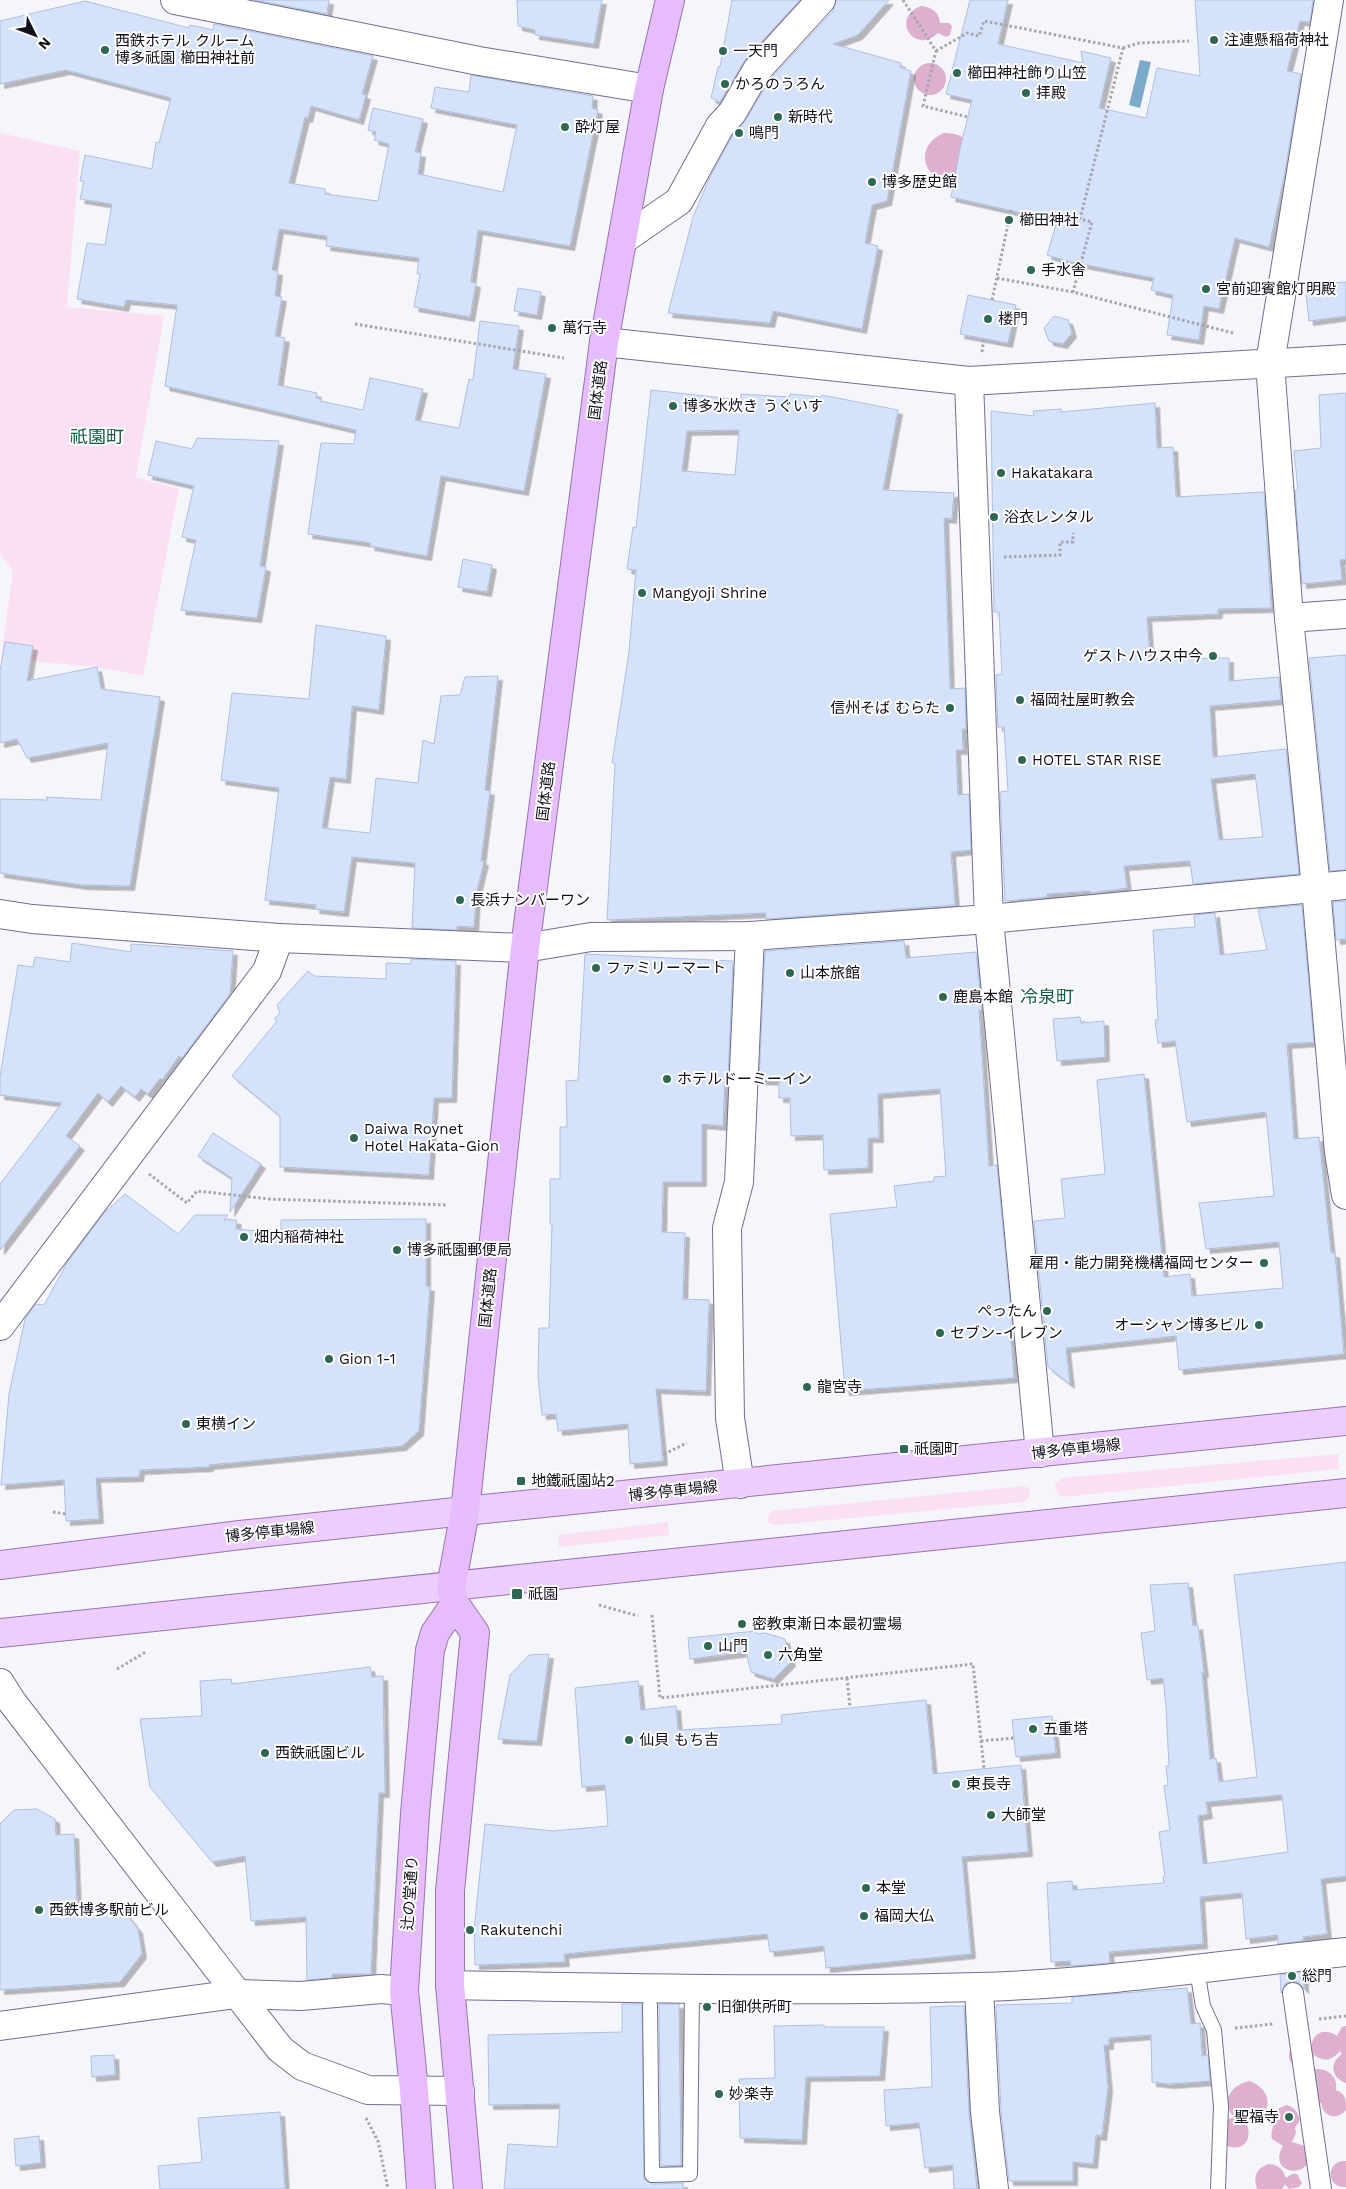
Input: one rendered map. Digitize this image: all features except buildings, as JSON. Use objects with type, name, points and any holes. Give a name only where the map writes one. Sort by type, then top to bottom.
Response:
[{"type":"highway","name":"国体道路","points":[[453,1595],[466,1511],[525,948],[604,342],[624,239],[649,89],[670,0]]},
{"type":"highway","points":[[453,1595],[475,1633],[450,1891],[450,1984],[468,2189]]},
{"type":"highway","name":"辻の堂通り","points":[[422,2189],[404,1991],[415,1813],[430,1650],[435,1634],[453,1595]]},
{"type":"main road","name":"博多停車場線","points":[[0,1565],[240,1535],[1346,1421]]},
{"type":"main road","points":[[0,1633],[453,1595],[1346,1493]]},
{"type":"street","points":[[175,0],[479,61],[649,89]]},
{"type":"street","points":[[624,239],[679,201],[720,126],[732,113],[757,70],[821,0]]},
{"type":"street","points":[[1329,0],[1270,363],[1289,618],[1346,1195]]},
{"type":"street","points":[[604,342],[975,371],[1346,360]]},
{"type":"street","points":[[975,371],[976,558],[989,919],[1040,1453]]},
{"type":"street","points":[[1289,618],[1346,614]]},
{"type":"street","points":[[0,914],[32,919],[279,938],[525,948],[591,938],[750,936],[989,919],[1346,885]]},
{"type":"street","points":[[740,1484],[730,1418],[727,1228],[739,1182],[750,936]]},
{"type":"street","points":[[0,1326],[268,971],[279,938]]},
{"type":"street","points":[[0,1683],[12,1702],[280,2049],[302,2066],[368,2090],[460,2091]]},
{"type":"street","points":[[450,1984],[692,1990],[979,1987],[1114,1978],[1200,1969],[1290,1964],[1346,1952]]},
{"type":"street","points":[[979,1987],[985,2112],[994,2189]]},
{"type":"street","points":[[0,2026],[236,1994],[300,1996],[381,1989],[404,1991]]},
{"type":"street","points":[[1293,1992],[1321,2189]]},
{"type":"lane","points":[[1200,1969],[1199,1982],[1203,2006],[1214,2030],[1221,2106],[1218,2189]]},
{"type":"lane","points":[[650,2005],[652,2175],[690,2174],[692,1990]]},
{"type":"path","points":[[903,0],[936,51],[923,106],[968,118]]},
{"type":"path","points":[[936,51],[967,33],[979,36],[984,21],[1123,48],[1139,43],[1189,41]]},
{"type":"path","points":[[1073,292],[1092,222],[1080,219],[1123,48]]},
{"type":"path","points":[[992,300],[1011,210]]},
{"type":"path","points":[[997,278],[1073,292],[1234,333]]},
{"type":"path","points":[[355,324],[564,358]]},
{"type":"path","points":[[975,371],[984,338]]},
{"type":"path","points":[[976,558],[1060,555],[1060,542],[1073,542],[1073,533]]},
{"type":"path","points":[[126,1157],[186,1203],[198,1191],[269,1199],[448,1205]]},
{"type":"path","points":[[664,1454],[687,1443]]},
{"type":"path","points":[[53,1512],[66,1514]]},
{"type":"path","points":[[599,1605],[638,1616]]},
{"type":"path","points":[[652,1615],[660,1698],[973,1664],[984,1769]]},
{"type":"path","points":[[117,1669],[146,1652]]},
{"type":"path","points":[[847,1678],[850,1707]]},
{"type":"path","points":[[981,1741],[1014,1738]]},
{"type":"path","points":[[366,2118],[378,2141],[388,2189]]},
{"type":"shaded area","points":[[921,6],[934,11],[940,23],[949,23],[952,26],[950,35],[946,37],[938,33],[929,39],[921,40],[909,32],[906,25],[907,18],[912,11]]},
{"type":"shaded area","points":[[930,63],[936,64],[941,68],[945,73],[945,85],[941,90],[936,94],[930,95],[924,94],[919,90],[915,85],[914,79],[915,73],[919,68],[924,64]]},
{"type":"shaded area","points":[[0,133],[80,151],[67,307],[164,316],[136,477],[179,489],[143,676],[97,667],[1,658],[13,571],[0,554]]},
{"type":"shaded area","points":[[944,133],[958,135],[969,142],[955,181],[944,180],[935,176],[929,170],[926,162],[925,154],[928,146],[934,139]]},
{"type":"shaded area","points":[[1338,1454],[1339,1469],[1062,1497],[1056,1491],[1055,1483],[1062,1478]]},
{"type":"shaded area","points":[[1022,1486],[1029,1488],[1030,1496],[1023,1502],[777,1525],[768,1523],[768,1515],[772,1511]]},
{"type":"shaded area","points":[[668,1522],[669,1535],[559,1547],[558,1535]]},
{"type":"shaded area","points":[[1346,2026],[1346,2083],[1337,2078],[1334,2070],[1335,2062],[1342,2054],[1340,2051],[1334,2057],[1325,2060],[1314,2055],[1313,2061],[1295,2067],[1290,2062],[1289,2054],[1294,2045],[1311,2047],[1314,2038],[1320,2033],[1328,2032],[1337,2036],[1342,2027]]},
{"type":"shaded area","points":[[1316,2069],[1324,2070],[1331,2074],[1334,2077],[1336,2090],[1345,2097],[1346,2110],[1339,2116],[1327,2114],[1324,2112],[1321,2103],[1316,2103],[1309,2073]]},
{"type":"shaded area","points":[[1250,2081],[1264,2091],[1268,2104],[1262,2115],[1255,2120],[1246,2122],[1248,2129],[1247,2141],[1234,2148],[1222,2143],[1223,2121],[1234,2117],[1230,2111],[1228,2100],[1233,2090]]},
{"type":"shaded area","points":[[1287,2105],[1296,2111],[1300,2120],[1295,2128],[1296,2133],[1292,2142],[1305,2146],[1308,2157],[1306,2165],[1294,2171],[1286,2169],[1281,2164],[1279,2157],[1283,2146],[1271,2137],[1275,2113],[1278,2109]]},
{"type":"shaded area","points":[[1346,2161],[1346,2187],[1335,2184],[1332,2179],[1331,2169],[1339,2162]]},
{"type":"shaded area","points":[[1268,2164],[1280,2168],[1286,2178],[1292,2174],[1297,2174],[1302,2183],[1299,2187],[1289,2189],[1285,2184],[1282,2189],[1257,2189],[1256,2174]]},
{"type":"water","points":[[1140,60],[1151,62],[1140,108],[1129,105]]},
{"type":"place","name":"注連懸稲荷神社","points":[[1214,40]]},
{"type":"place","name":"西鉄ホテル クルーム 博多祇園 櫛田神社前","points":[[105,50]]},
{"type":"place","name":"一天門","points":[[723,51]]},
{"type":"place","name":"櫛田神社飾り山笠","points":[[957,73]]},
{"type":"place","name":"かろのうろん","points":[[725,84]]},
{"type":"place","name":"拝殿","points":[[1026,93]]},
{"type":"place","name":"新時代","points":[[778,117]]},
{"type":"place","name":"酔灯屋","points":[[565,127]]},
{"type":"place","name":"鳴門","points":[[739,133]]},
{"type":"place","name":"博多歴史館","points":[[872,182]]},
{"type":"place","name":"櫛田神社","points":[[1009,220]]},
{"type":"place","name":"手水舎","points":[[1031,270]]},
{"type":"place","name":"宮前迎賓館灯明殿","points":[[1206,289]]},
{"type":"place","name":"楼門","points":[[988,319]]},
{"type":"place","name":"萬行寺","points":[[552,328]]},
{"type":"place","name":"博多水炊き うぐいす","points":[[673,406]]},
{"type":"place","name":"Hakatakara","points":[[1001,473]]},
{"type":"place","name":"浴衣レンタル","points":[[994,517]]},
{"type":"place","name":"Mangyoji Shrine","points":[[642,593]]},
{"type":"place","name":"ゲストハウス中今","points":[[1213,656]]},
{"type":"place","name":"福岡社屋町教会","points":[[1020,700]]},
{"type":"place","name":"信州そば むらた","points":[[950,708]]},
{"type":"place","name":"HOTEL STAR RISE","points":[[1022,760]]},
{"type":"place","name":"長浜ナンバーワン","points":[[460,900]]},
{"type":"place","name":"ファミリーマート","points":[[596,968]]},
{"type":"place","name":"山本旅館","points":[[790,973]]},
{"type":"place","name":"鹿島本館","points":[[943,997]]},
{"type":"place","name":"ホテルドーミーイン","points":[[667,1079]]},
{"type":"place","name":"Daiwa Roynet Hotel Hakata-Gion","points":[[354,1138]]},
{"type":"place","name":"畑内稲荷神社","points":[[244,1237]]},
{"type":"place","name":"博多祇園郵便局","points":[[397,1250]]},
{"type":"place","name":"雇用・能力開発機構福岡センター","points":[[1264,1263]]},
{"type":"place","name":"ぺったん","points":[[1047,1311]]},
{"type":"place","name":"オーシャン博多ビル","points":[[1259,1325]]},
{"type":"place","name":"セブン-イレブン","points":[[940,1333]]},
{"type":"place","name":"Gion 1-1","points":[[329,1359]]},
{"type":"place","name":"龍宮寺","points":[[807,1387]]},
{"type":"place","name":"東横イン","points":[[186,1424]]},
{"type":"place","name":"祇園町","points":[[904,1449]]},
{"type":"place","name":"地鐵祇園站2","points":[[521,1481]]},
{"type":"place","name":"祇園","points":[[517,1594]]},
{"type":"place","name":"密教東漸日本最初霊場","points":[[742,1624]]},
{"type":"place","name":"山門","points":[[708,1646]]},
{"type":"place","name":"六角堂","points":[[768,1655]]},
{"type":"place","name":"五重塔","points":[[1033,1729]]},
{"type":"place","name":"仙貝 もち吉","points":[[629,1740]]},
{"type":"place","name":"西鉄祇園ビル","points":[[265,1753]]},
{"type":"place","name":"東長寺","points":[[956,1784]]},
{"type":"place","name":"大師堂","points":[[991,1815]]},
{"type":"place","name":"本堂","points":[[866,1888]]},
{"type":"place","name":"西鉄博多駅前ビル","points":[[39,1910]]},
{"type":"place","name":"福岡大仏","points":[[864,1916]]},
{"type":"place","name":"Rakutenchi","points":[[470,1930]]},
{"type":"place","name":"総門","points":[[1292,1976]]},
{"type":"place","name":"旧御供所町","points":[[707,2007]]},
{"type":"place","name":"妙楽寺","points":[[719,2094]]},
{"type":"place","name":"聖福寺","points":[[1289,2117]]},
{"type":"district","name":"祇園町","points":[[97,437]]},
{"type":"district","name":"冷泉町","points":[[1047,997]]}]
